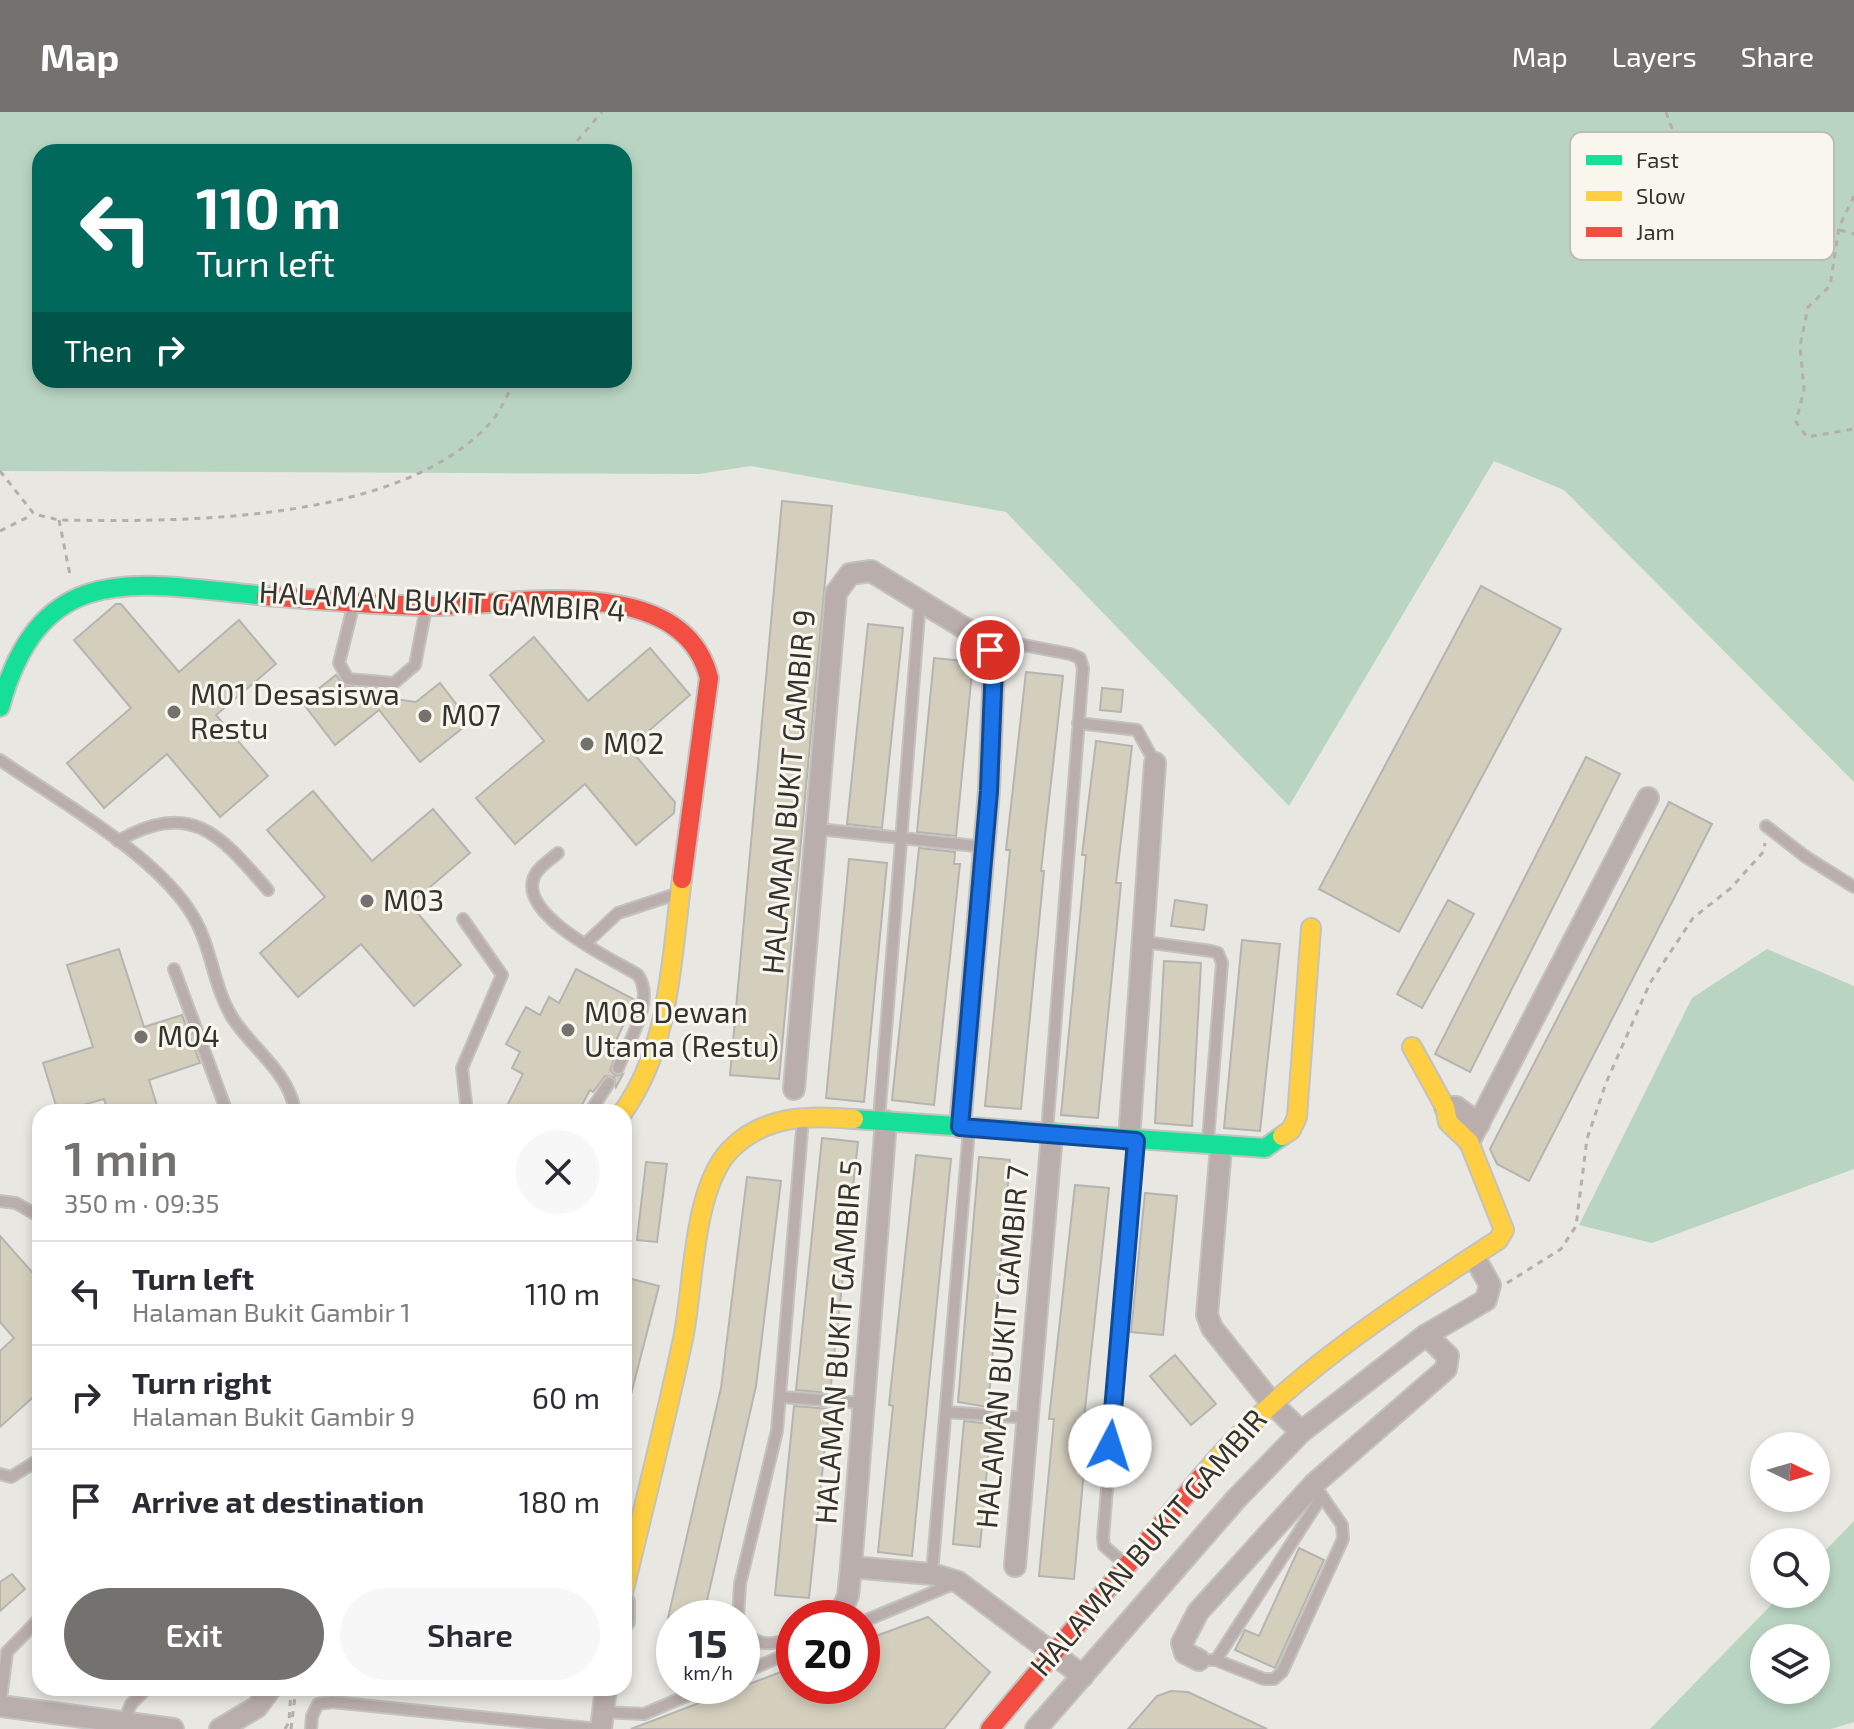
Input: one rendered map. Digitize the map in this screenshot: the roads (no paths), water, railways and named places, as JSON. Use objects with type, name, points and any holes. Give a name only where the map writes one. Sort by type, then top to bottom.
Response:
[{"type":"street","name":"HALAMAN BUKIT GAMBIR 9","points":[[794,1089],[836,593],[850,574],[871,571],[979,637]]},
{"type":"street","name":"HALAMAN BUKIT GAMBIR 4","points":[[0,707],[11,669],[24,641],[48,614],[74,597],[98,589],[123,587],[427,606],[564,601],[612,604],[673,626],[701,650],[709,678],[682,892],[654,1063],[643,1086],[629,1104]]},
{"type":"street","points":[[965,1127],[985,847],[994,664],[990,650],[979,637]]},
{"type":"street","points":[[1132,1140],[1155,763]]},
{"type":"street","points":[[1412,1047],[1445,1107],[1456,1107],[1474,1133],[1648,798]]},
{"type":"street","points":[[632,1555],[686,1325],[715,1173],[729,1153],[751,1134],[775,1121],[803,1115],[1214,1147],[1265,1148],[1295,1124],[1311,928]]},
{"type":"street","name":"HALAMAN BUKIT GAMBIR 5","points":[[845,1600],[851,1567],[882,1121]]},
{"type":"street","name":"HALAMAN BUKIT GAMBIR","points":[[990,1729],[1209,1467],[1271,1402],[1396,1306],[1475,1258],[1498,1240],[1504,1230],[1474,1133]]},
{"type":"street","name":"HALAMAN BUKIT GAMBIR 7","points":[[1015,1566],[1049,1134]]},
{"type":"street","points":[[1214,1147],[1207,1315],[1212,1328],[1271,1402],[1301,1432]]},
{"type":"street","points":[[1036,1729],[1237,1498],[1301,1432],[1426,1335],[1486,1300],[1490,1285],[1475,1258]]},
{"type":"street","points":[[1207,1660],[1185,1653],[1182,1643],[1198,1612],[1318,1490],[1446,1369],[1448,1356],[1426,1335]]},
{"type":"street","name":"HALAMAN BUKIT GAMBIR 5","points":[[851,1567],[932,1574],[958,1582],[1083,1676]]},
{"type":"street","points":[[220,1729],[257,1707],[265,1696]]},
{"type":"street","points":[[601,1723],[605,1696]]},
{"type":"street","points":[[0,1706],[173,1729]]},
{"type":"lane","points":[[882,1121],[920,599]]},
{"type":"lane","points":[[354,601],[339,663],[348,679],[394,683],[415,665],[427,606]]},
{"type":"lane","points":[[979,637],[1080,658],[1083,668],[1049,1134]]},
{"type":"lane","points":[[1078,723],[1137,730],[1155,763]]},
{"type":"lane","points":[[0,760],[118,841],[182,899],[202,932],[221,997],[234,1020],[287,1085],[293,1104]]},
{"type":"lane","points":[[118,841],[160,822],[194,824],[211,831],[230,846],[268,890]]},
{"type":"lane","points":[[1766,826],[1806,857],[1854,887]]},
{"type":"lane","points":[[818,829],[985,847]]},
{"type":"lane","points":[[558,853],[537,871],[532,894],[552,921],[638,975],[644,986],[642,1007],[618,1068]]},
{"type":"lane","points":[[586,943],[618,913],[682,892]]},
{"type":"lane","points":[[463,919],[502,975],[466,1054],[462,1084],[466,1104]]},
{"type":"lane","points":[[1145,942],[1211,951],[1218,953],[1222,963],[1214,1147]]},
{"type":"lane","points":[[174,969],[224,1104]]},
{"type":"lane","points":[[595,1104],[609,1083]]},
{"type":"lane","points":[[739,1600],[740,1584],[777,1431],[803,1115]]},
{"type":"lane","points":[[932,1574],[965,1127]]},
{"type":"lane","points":[[1127,1566],[1104,1546],[1103,1537],[1132,1140]]},
{"type":"lane","points":[[0,1201],[16,1203],[32,1212]]},
{"type":"lane","points":[[781,1397],[863,1403]]},
{"type":"lane","points":[[946,1412],[1027,1418]]},
{"type":"lane","points":[[0,1474],[11,1477],[32,1464]]},
{"type":"lane","points":[[1318,1490],[1342,1525],[1343,1539],[1282,1672],[1274,1679],[1264,1679],[1207,1660],[1318,1490]]},
{"type":"lane","points":[[880,1614],[958,1582]]},
{"type":"lane","points":[[0,1706],[7,1652],[32,1626]]},
{"type":"lane","points":[[123,1723],[131,1704],[139,1696]]},
{"type":"lane","points":[[311,1729],[312,1716],[318,1704],[332,1702],[601,1723],[644,1714],[668,1704]]},
{"type":"place","name":"M01 Desasiswa Restu","points":[[174,712]]},
{"type":"place","name":"M07","points":[[425,716]]},
{"type":"place","name":"M02","points":[[587,744]]},
{"type":"place","name":"M03","points":[[367,901]]},
{"type":"place","name":"M08 Dewan Utama (Restu)","points":[[568,1030]]},
{"type":"place","name":"M04","points":[[141,1037]]}]
